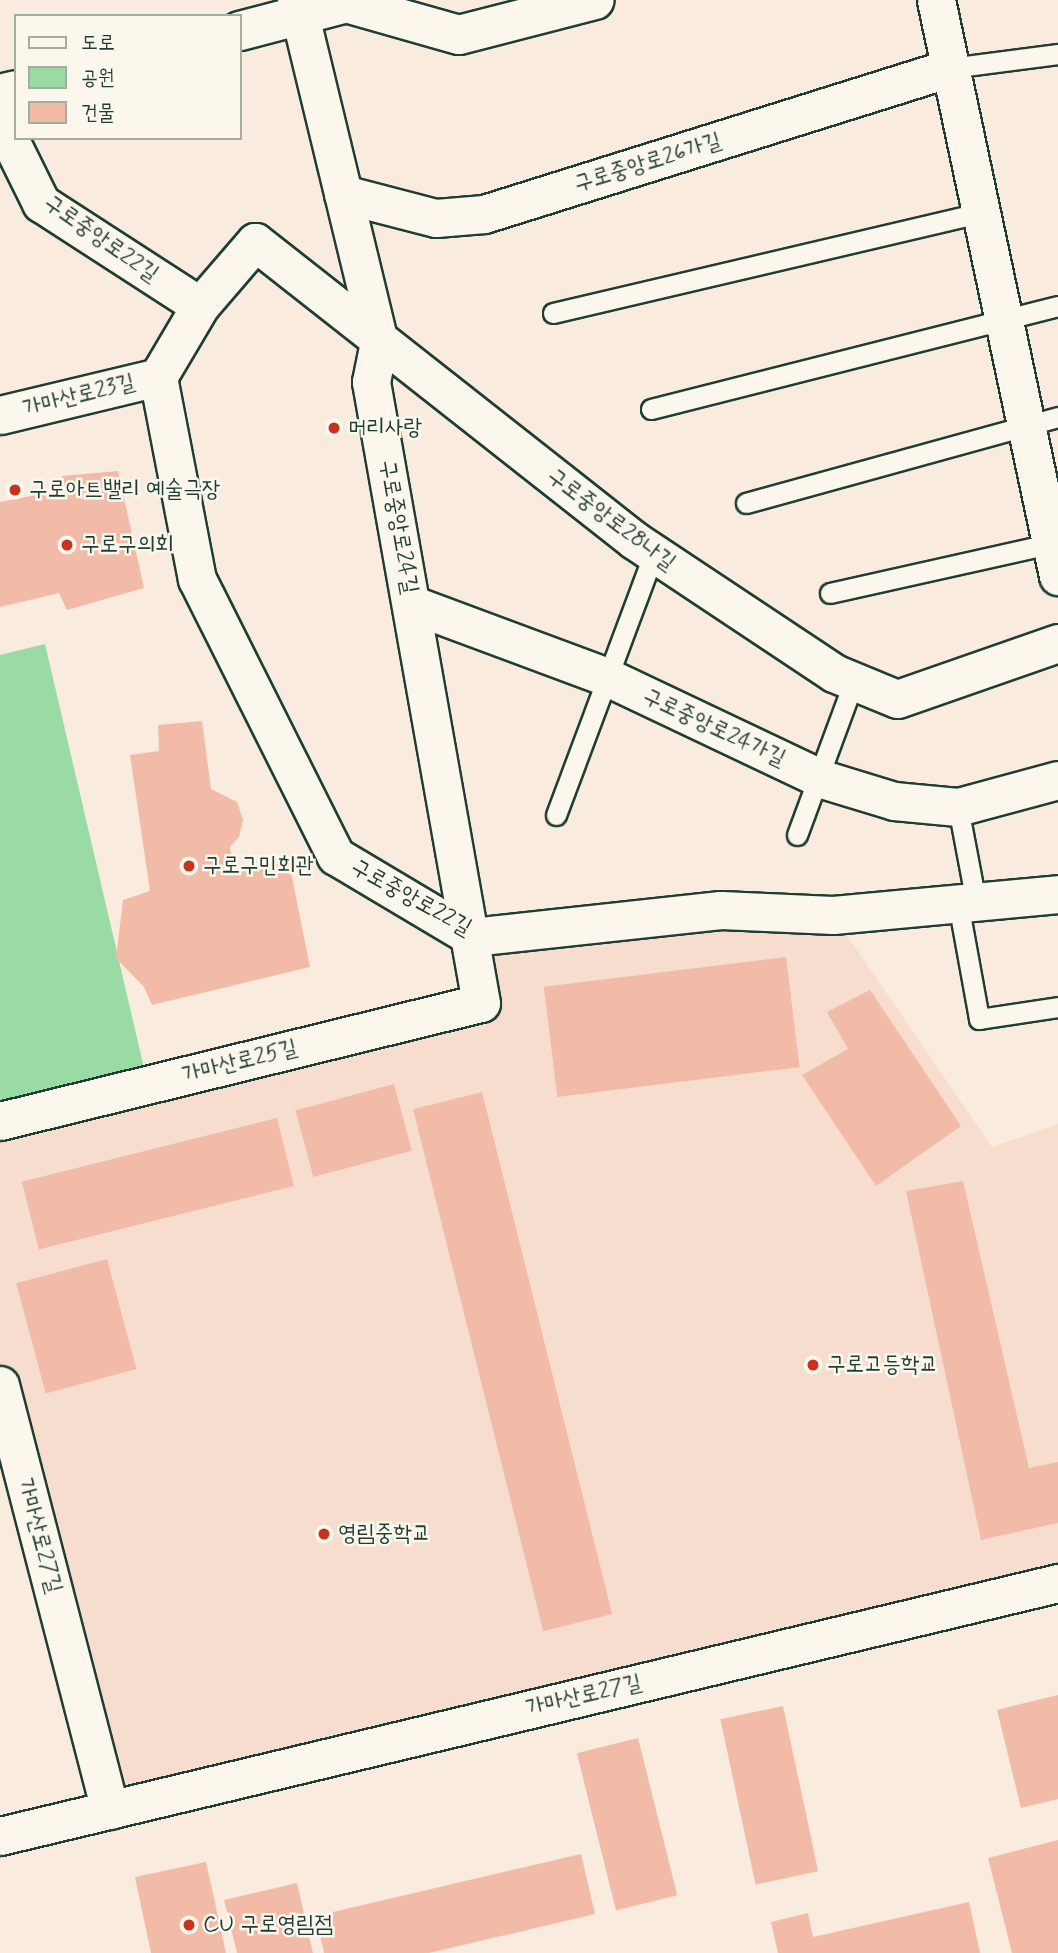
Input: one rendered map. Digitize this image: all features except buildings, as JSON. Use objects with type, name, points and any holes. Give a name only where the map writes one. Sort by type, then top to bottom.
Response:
[{"type":"street","points":[[242,30],[297,8],[351,1],[459,35],[595,0]]},
{"type":"street","points":[[936,0],[1003,318],[1042,423],[1056,554]]},
{"type":"street","name":"구로중앙로24길","points":[[297,8],[379,342],[371,382],[472,937],[481,1003]]},
{"type":"street","name":"구로중앙로26가길","points":[[343,194],[436,218],[484,214],[950,68]]},
{"type":"street","name":"구로중앙로22길","points":[[0,120],[41,203],[201,306]]},
{"type":"street","points":[[158,377],[201,306],[255,242],[379,342]]},
{"type":"street","name":"구로중앙로28나길","points":[[379,342],[654,553],[834,673],[897,699],[1058,643]]},
{"type":"street","name":"구로중앙로22길","points":[[158,377],[197,579],[336,856],[472,937],[721,909],[833,915],[1058,894]]},
{"type":"street","name":"가마산로23길","points":[[0,415],[158,377]]},
{"type":"street","name":"구로중앙로24가길","points":[[411,604],[607,677],[822,779],[894,801],[958,807],[1058,780]]},
{"type":"street","name":"가마산로25길","points":[[0,1121],[481,1003]]},
{"type":"street","name":"가마산로27길","points":[[0,1385],[110,1810]]},
{"type":"street","name":"가마산로27길","points":[[0,1836],[1058,1583]]},
{"type":"lane","name":"구로중앙로26가길","points":[[950,68],[1058,54]]},
{"type":"lane","points":[[553,313],[981,213]]},
{"type":"lane","points":[[651,410],[1058,306]]},
{"type":"lane","points":[[746,503],[1042,423]]},
{"type":"lane","points":[[556,815],[654,553]]},
{"type":"lane","points":[[830,593],[1056,554]]},
{"type":"lane","points":[[797,835],[822,779],[854,681]]},
{"type":"lane","points":[[958,807],[979,1019],[1058,1007]]},
{"type":"shaded area","points":[[833,915],[992,1147],[1058,1124],[1058,1583],[110,1810],[0,1385],[0,1121],[480,1003],[472,937]]},
{"type":"green space","points":[[45,644],[148,1085],[0,1121],[0,655]]},
{"type":"place","name":"머리사랑","points":[[334,428]]},
{"type":"place","name":"구로아트밸리 예술극장","points":[[15,490]]},
{"type":"place","name":"구로구의회","points":[[67,545]]},
{"type":"place","name":"구로구민회관","points":[[189,866]]},
{"type":"place","name":"구로고등학교","points":[[813,1365]]},
{"type":"place","name":"영림중학교","points":[[324,1534]]},
{"type":"place","name":"CU 구로영림점","points":[[189,1925]]}]
